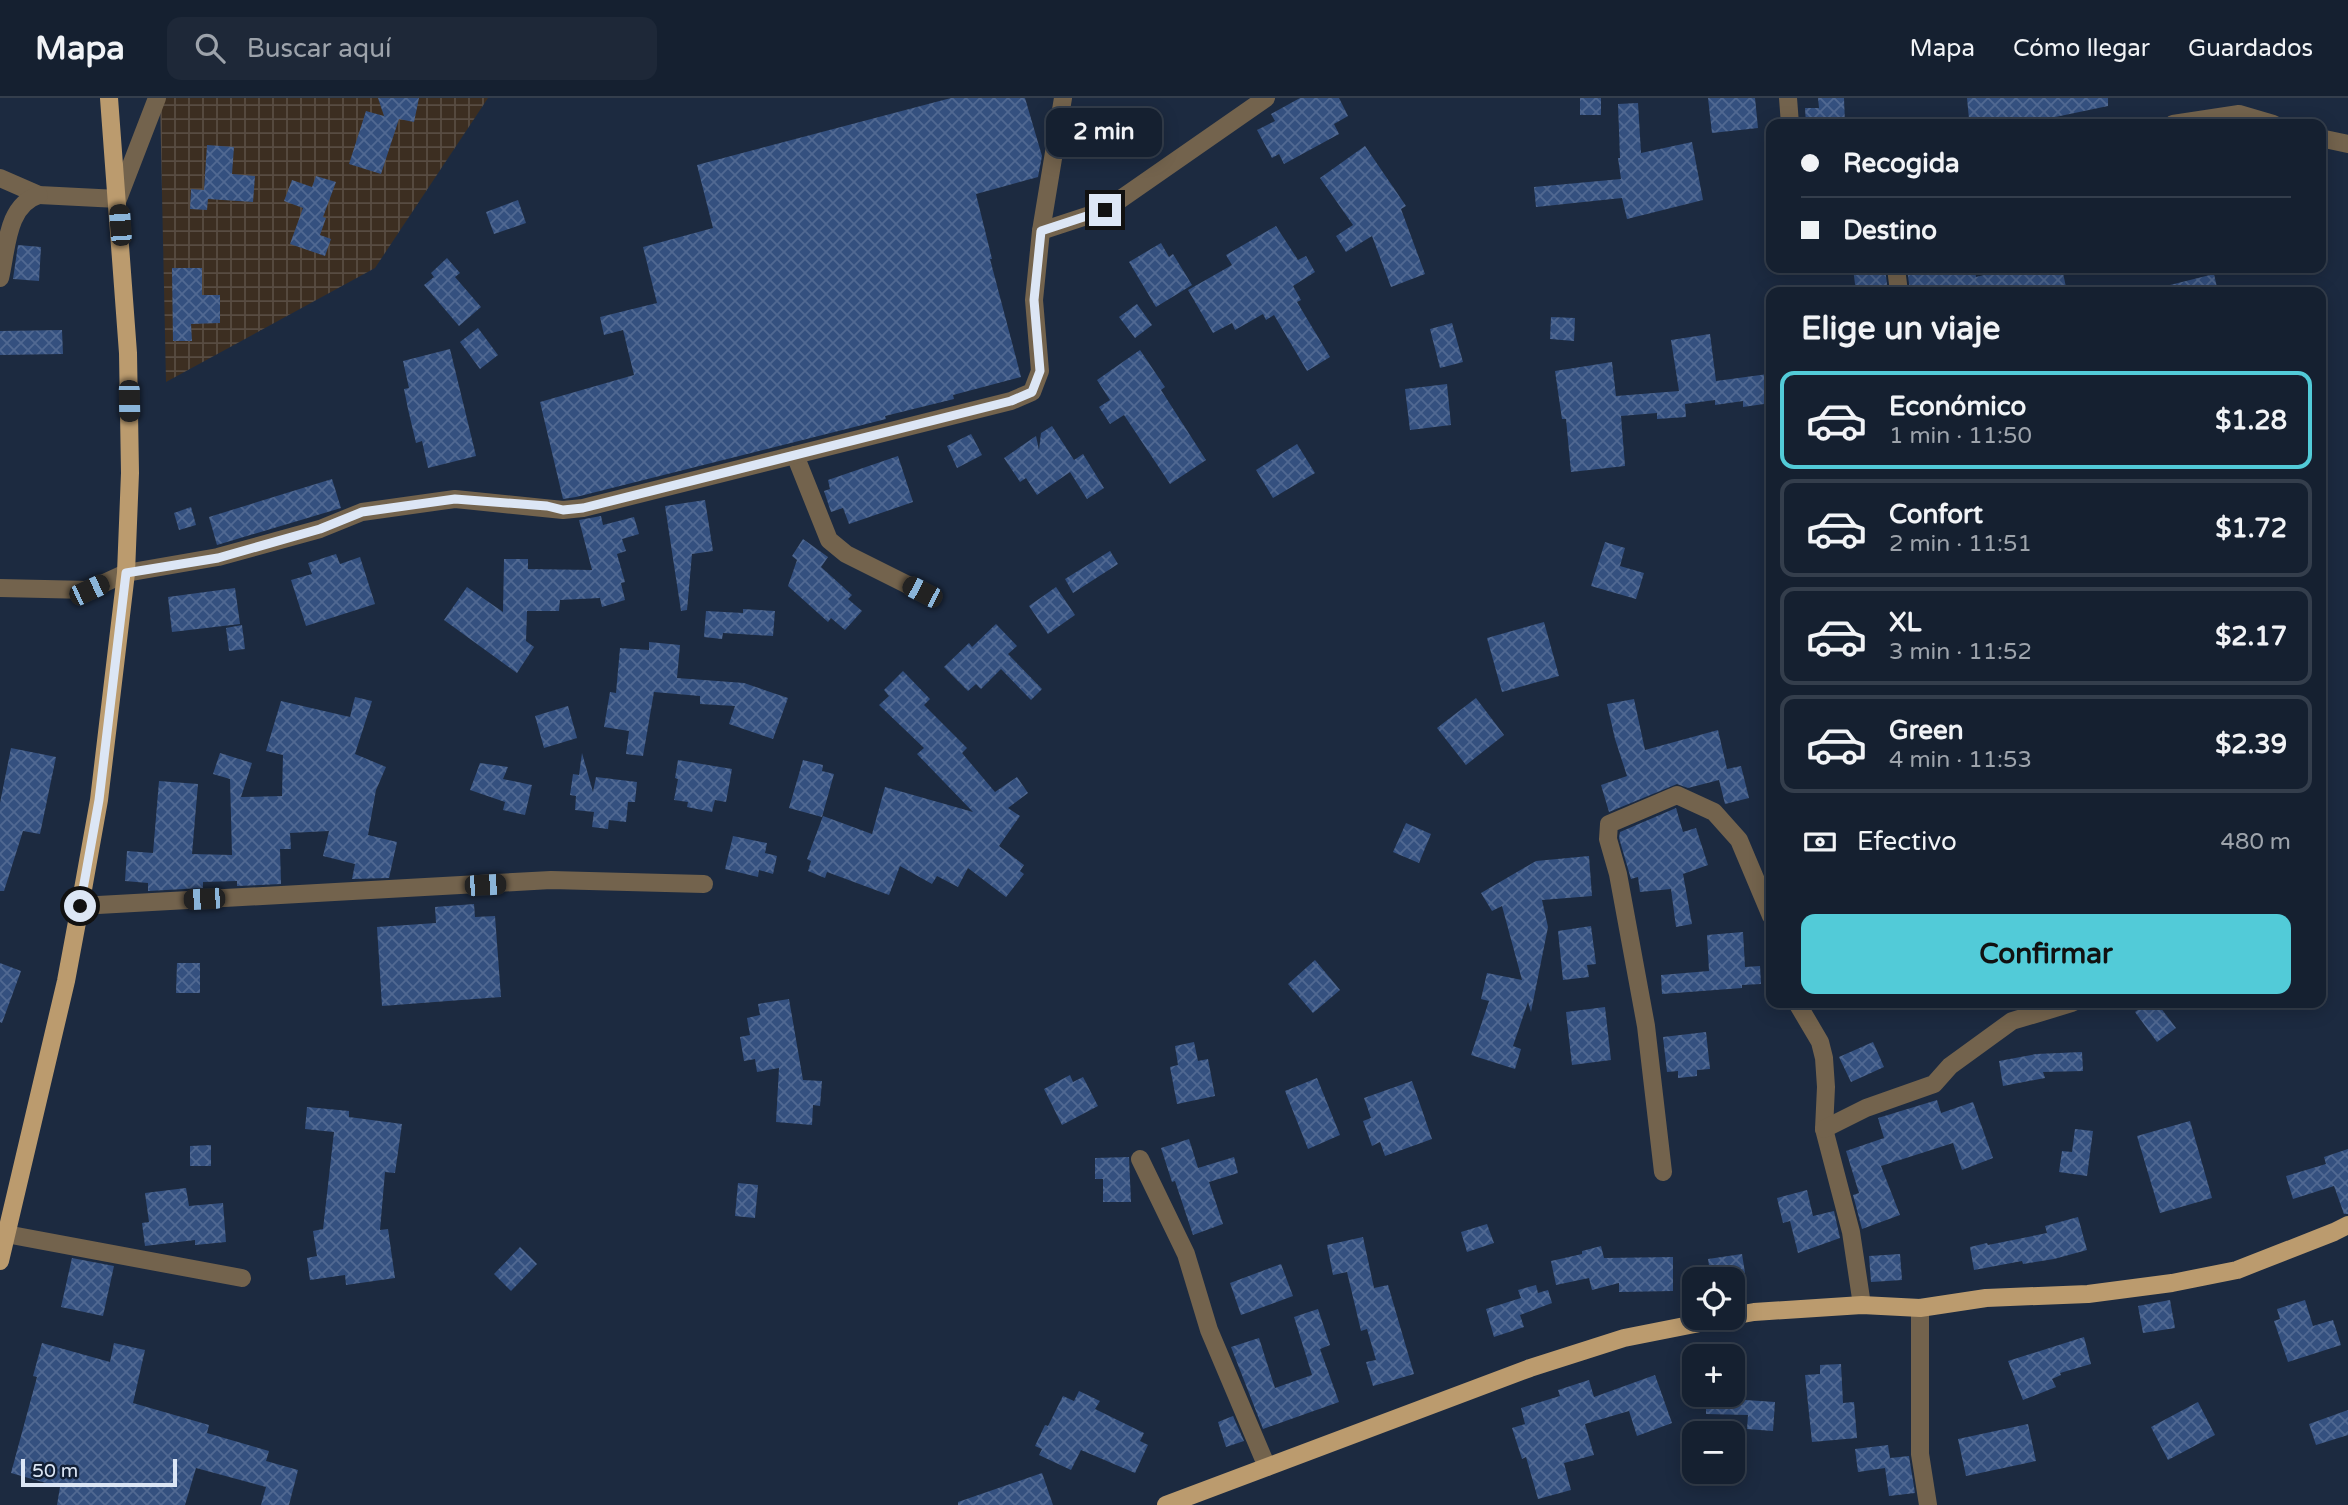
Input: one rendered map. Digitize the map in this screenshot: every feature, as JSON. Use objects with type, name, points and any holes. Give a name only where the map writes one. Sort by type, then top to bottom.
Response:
[{"type":"main road","points":[[0,1261],[66,981],[80,906],[99,800],[126,573],[130,473],[128,367],[109,98]]},
{"type":"main road","points":[[1745,1314],[1863,1306],[1920,1308],[1986,1298],[2088,1294],[2185,1280],[2237,1270],[2334,1233],[2348,1225]]},
{"type":"main road","points":[[1166,1505],[1530,1368],[1624,1338],[1682,1326]]},
{"type":"street","points":[[0,278],[14,217],[27,198],[39,195],[118,199],[158,98]]},
{"type":"street","points":[[0,588],[89,590],[126,573],[218,558],[320,529],[362,512],[455,499],[547,506],[563,510],[583,508],[1011,401],[1032,392],[1040,371],[1034,300],[1041,231],[1063,98]]},
{"type":"street","points":[[1041,231],[1105,210],[1266,98]]},
{"type":"street","points":[[1788,98],[1790,119]]},
{"type":"street","points":[[2206,119],[2239,114],[2256,119]]},
{"type":"street","points":[[2326,139],[2348,144]]},
{"type":"street","points":[[0,178],[39,195]]},
{"type":"street","points":[[795,455],[829,540],[846,554],[922,592]]},
{"type":"street","points":[[1663,1172],[1646,1027],[1618,874],[1608,839],[1609,824],[1677,795],[1714,812],[1739,840],[1766,904]]},
{"type":"street","points":[[80,906],[551,880],[704,884]]},
{"type":"street","points":[[1800,1008],[1820,1042],[1824,1058],[1824,1129],[1853,1241],[1863,1306]]},
{"type":"street","points":[[1824,1129],[1866,1108],[1934,1084],[1950,1066],[2012,1021],[2055,1008]]},
{"type":"street","points":[[1140,1159],[1186,1254],[1209,1330],[1267,1467]]},
{"type":"street","points":[[6,1234],[242,1278]]},
{"type":"street","points":[[1920,1308],[1920,1454],[1928,1505]]},
{"type":"shaded area","points":[[160,98],[488,98],[375,268],[166,382]]},
{"type":"building","points":[[378,98],[419,98],[414,122],[399,119],[381,174],[349,164],[366,111],[384,116]]},
{"type":"building","points":[[951,98],[1025,98],[1042,156],[1038,177],[976,194],[1021,377],[953,395],[954,399],[885,416],[886,419],[563,499],[540,402],[634,375],[623,330],[604,335],[600,317],[657,303],[643,247],[713,228],[697,165]]},
{"type":"building","points":[[1300,98],[1339,98],[1348,116],[1334,124],[1339,134],[1284,164],[1279,154],[1272,158],[1257,130],[1275,121],[1271,114]]},
{"type":"building","points":[[1580,98],[1601,98],[1601,115],[1580,115]]},
{"type":"building","points":[[1708,98],[1755,98],[1758,128],[1712,133]]},
{"type":"building","points":[[1818,98],[1844,98],[1845,119],[1806,119],[1805,108],[1819,108]]},
{"type":"building","points":[[1967,98],[2108,98],[2108,106],[2046,119],[1969,119]]},
{"type":"building","points":[[1638,103],[1641,153],[1692,142],[1703,200],[1627,219],[1622,198],[1536,207],[1534,187],[1621,179],[1618,158],[1618,104]]},
{"type":"building","points":[[207,145],[234,147],[232,174],[255,176],[253,202],[208,199],[207,210],[190,209],[191,189],[204,190]]},
{"type":"building","points":[[1365,146],[1406,206],[1401,209],[1425,274],[1391,287],[1372,236],[1346,252],[1336,236],[1353,225],[1320,178]]},
{"type":"building","points":[[316,176],[336,182],[323,217],[326,218],[320,235],[331,239],[325,256],[290,244],[303,208],[284,201],[292,180],[312,187]]},
{"type":"building","points":[[518,200],[526,223],[494,234],[486,212]]},
{"type":"building","points":[[1276,226],[1298,260],[1306,256],[1315,272],[1293,286],[1301,300],[1297,302],[1330,357],[1307,371],[1274,315],[1266,320],[1263,314],[1235,330],[1232,323],[1213,333],[1188,290],[1232,265],[1226,255]]},
{"type":"building","points":[[1161,243],[1169,257],[1173,254],[1192,285],[1156,307],[1129,262]]},
{"type":"building","points":[[18,245],[41,247],[39,281],[13,279]]},
{"type":"building","points":[[447,258],[460,273],[455,277],[481,307],[459,326],[424,285],[434,277],[431,273]]},
{"type":"building","points":[[172,268],[202,268],[202,295],[220,295],[220,323],[191,324],[192,341],[173,341]]},
{"type":"building","points":[[1854,273],[1886,273],[1887,287],[1855,287]]},
{"type":"building","points":[[1908,273],[1976,273],[1976,277],[1992,273],[2063,273],[2066,287],[1909,287]]},
{"type":"building","points":[[2214,274],[2217,287],[2166,287]]},
{"type":"building","points":[[1137,304],[1152,325],[1135,338],[1119,317]]},
{"type":"building","points":[[1551,317],[1575,318],[1574,341],[1550,339]]},
{"type":"building","points":[[1452,323],[1463,362],[1440,368],[1430,329]]},
{"type":"building","points":[[478,328],[498,355],[480,369],[460,342]]},
{"type":"building","points":[[62,330],[63,354],[0,355],[0,331]]},
{"type":"building","points":[[1710,334],[1716,381],[1766,374],[1766,404],[1743,407],[1743,401],[1715,405],[1715,400],[1685,404],[1686,417],[1657,419],[1657,413],[1621,416],[1625,466],[1571,472],[1566,419],[1562,419],[1555,371],[1612,362],[1616,396],[1679,391],[1671,340]]},
{"type":"building","points":[[450,349],[476,456],[428,468],[422,441],[416,443],[408,409],[404,389],[409,388],[403,361]]},
{"type":"building","points":[[1140,350],[1165,387],[1161,390],[1206,460],[1170,484],[1124,415],[1110,424],[1099,407],[1110,400],[1097,380]]},
{"type":"building","points":[[1447,384],[1451,425],[1410,430],[1405,389]]},
{"type":"building","points":[[1052,426],[1074,460],[1083,454],[1104,488],[1087,499],[1070,472],[1037,495],[1026,478],[1020,482],[1004,458],[1036,436],[1039,450],[1041,433]]},
{"type":"building","points":[[971,434],[982,455],[957,468],[947,446]]},
{"type":"building","points":[[1297,444],[1315,473],[1273,498],[1256,470]]},
{"type":"building","points":[[898,456],[913,502],[849,524],[843,508],[831,512],[824,491],[830,489],[828,480]]},
{"type":"building","points":[[332,479],[341,508],[217,545],[209,517]]},
{"type":"building","points":[[705,500],[713,551],[692,554],[687,610],[681,611],[665,506]]},
{"type":"building","points":[[191,507],[196,525],[179,530],[174,513]]},
{"type":"building","points":[[601,516],[603,525],[634,517],[639,534],[622,539],[626,551],[617,554],[625,582],[621,583],[625,600],[602,607],[600,598],[560,600],[559,611],[527,611],[526,641],[534,647],[517,673],[444,620],[467,587],[503,612],[504,559],[528,559],[528,569],[592,570],[579,520]]},
{"type":"building","points":[[803,539],[828,557],[821,567],[852,595],[848,599],[862,611],[845,630],[831,618],[828,622],[788,586],[797,560],[792,556]]},
{"type":"building","points":[[1605,542],[1625,548],[1620,566],[1644,573],[1636,599],[1591,586]]},
{"type":"building","points":[[1110,551],[1118,564],[1073,593],[1065,579]]},
{"type":"building","points":[[336,554],[340,564],[360,557],[375,604],[306,626],[291,580],[312,574],[308,563]]},
{"type":"building","points":[[1056,587],[1075,615],[1048,634],[1029,606]]},
{"type":"building","points":[[235,588],[240,624],[172,632],[168,597]]},
{"type":"building","points":[[743,609],[775,611],[773,636],[723,633],[722,639],[704,637],[706,611],[743,613]]},
{"type":"building","points":[[1544,622],[1559,676],[1502,692],[1487,638]]},
{"type":"building","points":[[996,624],[1017,646],[1008,654],[1042,689],[1031,700],[1001,669],[981,689],[976,684],[968,691],[944,667],[969,643],[972,647]]},
{"type":"building","points":[[242,625],[245,649],[229,651],[226,628]]},
{"type":"building","points":[[649,642],[680,645],[677,678],[744,683],[788,698],[773,739],[729,724],[735,706],[700,704],[700,696],[654,692],[643,756],[626,754],[629,731],[604,727],[610,692],[616,693],[620,648],[649,650]]},
{"type":"building","points":[[903,671],[930,699],[924,705],[967,748],[962,753],[995,792],[1017,777],[1028,793],[1008,808],[1020,816],[999,846],[1024,865],[1020,871],[1024,874],[1006,897],[968,868],[958,887],[937,876],[932,884],[900,866],[889,895],[827,872],[825,878],[808,871],[811,861],[807,859],[823,816],[872,834],[885,787],[973,812],[917,754],[924,748],[879,705],[889,696],[884,690]]},
{"type":"building","points":[[355,697],[372,701],[355,754],[386,767],[376,790],[368,835],[397,842],[389,878],[352,879],[355,864],[323,856],[329,831],[290,833],[291,849],[280,849],[281,884],[237,886],[237,881],[203,882],[203,888],[148,891],[148,883],[125,881],[127,851],[153,853],[159,781],[198,784],[192,854],[232,855],[230,779],[213,774],[220,753],[252,763],[241,797],[282,796],[283,755],[266,751],[281,701],[350,717]]},
{"type":"building","points":[[1476,698],[1504,735],[1466,765],[1437,728]]},
{"type":"building","points":[[1634,699],[1645,750],[1718,730],[1727,769],[1741,766],[1749,798],[1725,804],[1719,780],[1688,788],[1677,784],[1609,812],[1601,785],[1627,776],[1607,704]]},
{"type":"building","points":[[568,706],[577,738],[544,748],[535,716]]},
{"type":"building","points":[[11,748],[56,757],[40,834],[23,831],[4,891],[0,891],[0,803]]},
{"type":"building","points":[[582,753],[593,792],[596,777],[637,782],[635,802],[628,802],[626,822],[609,820],[608,829],[592,827],[594,812],[575,810],[576,796],[570,795],[573,774],[579,775]]},
{"type":"building","points":[[678,760],[732,769],[726,802],[715,800],[712,812],[687,807],[688,802],[674,800]]},
{"type":"building","points":[[803,760],[823,765],[822,771],[834,774],[822,817],[789,808]]},
{"type":"building","points":[[480,763],[508,767],[503,779],[532,785],[525,815],[503,810],[505,802],[470,790]]},
{"type":"building","points":[[1676,808],[1683,832],[1696,828],[1708,865],[1683,874],[1692,924],[1676,927],[1671,889],[1640,892],[1638,877],[1631,879],[1619,838],[1620,832]]},
{"type":"building","points":[[1406,823],[1431,834],[1419,863],[1393,852]]},
{"type":"building","points":[[733,836],[767,843],[765,853],[777,856],[773,874],[759,870],[758,877],[725,869]]},
{"type":"building","points":[[1589,856],[1592,896],[1542,900],[1548,927],[1531,1012],[1528,1002],[1513,1046],[1521,1049],[1515,1069],[1471,1055],[1489,1001],[1481,999],[1487,973],[1522,980],[1502,906],[1492,911],[1481,893],[1536,861]]},
{"type":"building","points":[[474,904],[475,917],[495,916],[501,997],[382,1006],[377,927],[436,923],[435,907]]},
{"type":"building","points":[[1591,926],[1596,964],[1587,965],[1589,977],[1563,980],[1558,931]]},
{"type":"building","points":[[1743,932],[1745,967],[1760,966],[1761,984],[1662,994],[1661,975],[1709,971],[1707,935]]},
{"type":"building","points":[[1315,960],[1340,990],[1313,1013],[1288,984]]},
{"type":"building","points":[[0,963],[21,971],[2,1023],[0,1022]]},
{"type":"building","points":[[177,963],[200,963],[200,993],[176,993]]},
{"type":"building","points":[[789,999],[803,1080],[822,1081],[820,1106],[813,1105],[812,1125],[776,1122],[779,1068],[757,1072],[755,1059],[744,1061],[740,1037],[750,1035],[747,1018],[760,1015],[758,1004]]},
{"type":"building","points":[[1605,1007],[1611,1060],[1572,1065],[1566,1012]]},
{"type":"building","points":[[2140,1008],[2161,1008],[2176,1028],[2157,1042],[2135,1012]]},
{"type":"building","points":[[1706,1032],[1710,1069],[1697,1070],[1697,1076],[1678,1078],[1678,1071],[1667,1072],[1663,1037]]},
{"type":"building","points":[[1194,1042],[1198,1061],[1208,1059],[1215,1096],[1177,1104],[1170,1067],[1178,1065],[1175,1046]]},
{"type":"building","points":[[1873,1042],[1884,1067],[1851,1082],[1839,1057]]},
{"type":"building","points":[[2082,1052],[2083,1071],[2043,1072],[2045,1078],[2003,1086],[1999,1061],[2036,1054]]},
{"type":"building","points":[[1070,1075],[1073,1082],[1083,1077],[1098,1106],[1062,1125],[1044,1089]]},
{"type":"building","points":[[1317,1078],[1340,1135],[1308,1149],[1285,1091]]},
{"type":"building","points":[[1412,1081],[1432,1139],[1385,1156],[1380,1142],[1372,1146],[1363,1121],[1371,1118],[1364,1098]]},
{"type":"building","points":[[1937,1100],[1941,1113],[1973,1102],[1993,1158],[1962,1170],[1953,1143],[1881,1166],[1900,1215],[1862,1229],[1853,1195],[1859,1193],[1846,1151],[1884,1138],[1878,1118]]},
{"type":"building","points":[[307,1107],[349,1111],[349,1117],[402,1124],[395,1173],[385,1172],[380,1230],[388,1229],[395,1278],[346,1285],[345,1275],[310,1280],[307,1258],[317,1256],[313,1231],[323,1229],[334,1132],[305,1129]]},
{"type":"building","points":[[2190,1121],[2212,1198],[2160,1213],[2137,1136]]},
{"type":"building","points":[[2075,1129],[2093,1131],[2087,1176],[2059,1172],[2062,1151],[2072,1152]]},
{"type":"building","points":[[1189,1139],[1198,1168],[1234,1157],[1238,1173],[1209,1182],[1223,1224],[1193,1235],[1161,1148]]},
{"type":"building","points":[[211,1145],[211,1166],[190,1166],[190,1146]]},
{"type":"building","points":[[2348,1149],[2348,1214],[2344,1214],[2334,1186],[2293,1199],[2286,1176],[2326,1164],[2324,1157]]},
{"type":"building","points":[[1129,1157],[1131,1202],[1103,1202],[1103,1179],[1095,1179],[1095,1158]]},
{"type":"building","points":[[738,1183],[758,1185],[755,1218],[735,1216]]},
{"type":"building","points":[[186,1188],[189,1206],[223,1203],[226,1242],[195,1245],[195,1240],[145,1246],[142,1223],[149,1222],[145,1193]]},
{"type":"building","points":[[1807,1190],[1813,1216],[1834,1211],[1840,1238],[1798,1253],[1790,1221],[1783,1223],[1777,1198]]},
{"type":"building","points":[[2078,1217],[2087,1250],[2054,1259],[2023,1264],[2022,1261],[1974,1270],[1970,1247],[2047,1233],[2045,1226]]},
{"type":"building","points":[[1487,1224],[1494,1243],[1467,1252],[1461,1232]]},
{"type":"building","points":[[1363,1237],[1374,1288],[1388,1285],[1414,1374],[1373,1386],[1366,1362],[1376,1360],[1367,1329],[1361,1331],[1347,1272],[1333,1275],[1327,1245]]},
{"type":"building","points":[[1601,1246],[1604,1258],[1673,1257],[1673,1291],[1619,1292],[1619,1283],[1592,1290],[1589,1278],[1556,1285],[1551,1261],[1582,1254],[1582,1251]]},
{"type":"building","points":[[520,1247],[537,1264],[511,1291],[494,1274]]},
{"type":"building","points":[[1742,1254],[1744,1267],[1709,1267],[1708,1259]]},
{"type":"building","points":[[1900,1254],[1902,1280],[1871,1282],[1869,1256]]},
{"type":"building","points":[[72,1258],[114,1266],[103,1316],[61,1307]]},
{"type":"building","points":[[1281,1264],[1293,1296],[1241,1315],[1230,1283]]},
{"type":"building","points":[[1536,1285],[1538,1293],[1548,1290],[1552,1303],[1520,1315],[1524,1327],[1494,1337],[1486,1309],[1521,1298],[1518,1290]]},
{"type":"building","points":[[2170,1300],[2175,1328],[2143,1333],[2138,1306]]},
{"type":"building","points":[[2305,1300],[2313,1326],[2333,1320],[2341,1345],[2288,1362],[2274,1321],[2280,1319],[2277,1309]]},
{"type":"building","points":[[1318,1309],[1330,1345],[1320,1349],[1339,1402],[1263,1429],[1231,1347],[1259,1338],[1275,1388],[1312,1375],[1294,1317]]},
{"type":"building","points":[[2084,1337],[2091,1364],[2060,1373],[2061,1375],[2052,1379],[2056,1387],[2023,1400],[2008,1361]]},
{"type":"building","points":[[42,1343],[110,1362],[114,1343],[145,1350],[133,1403],[209,1425],[207,1433],[269,1451],[266,1461],[298,1470],[289,1505],[261,1505],[266,1487],[196,1468],[185,1505],[57,1505],[60,1487],[11,1473],[37,1377],[33,1376]]},
{"type":"building","points":[[1841,1364],[1843,1403],[1854,1402],[1857,1438],[1812,1442],[1805,1375],[1820,1374],[1820,1365]]},
{"type":"building","points":[[1655,1375],[1672,1423],[1637,1436],[1629,1411],[1585,1424],[1594,1455],[1564,1463],[1571,1490],[1538,1499],[1526,1457],[1522,1459],[1512,1428],[1525,1424],[1521,1408],[1560,1396],[1558,1390],[1589,1380],[1594,1397]]},
{"type":"building","points":[[1079,1391],[1100,1401],[1095,1409],[1144,1433],[1140,1441],[1148,1445],[1135,1473],[1081,1450],[1071,1470],[1039,1455],[1042,1449],[1035,1446],[1063,1396],[1074,1401]]},
{"type":"building","points":[[1745,1400],[1775,1402],[1773,1431],[1747,1429],[1748,1415],[1706,1414],[1706,1407],[1745,1407]]},
{"type":"building","points":[[2198,1402],[2215,1435],[2168,1460],[2151,1427]]},
{"type":"building","points":[[2348,1410],[2348,1435],[2316,1445],[2309,1424]]},
{"type":"building","points":[[1233,1416],[1244,1441],[1226,1447],[1218,1422]]},
{"type":"building","points":[[2028,1424],[2036,1461],[1966,1476],[1958,1439]]},
{"type":"building","points":[[1888,1445],[1890,1458],[1909,1456],[1915,1493],[1889,1496],[1885,1468],[1858,1472],[1855,1449]]},
{"type":"building","points":[[1042,1473],[1053,1505],[958,1505],[958,1502]]},
{"type":"route","points":[[80,906],[99,800],[126,573],[218,558],[320,529],[362,512],[455,499],[547,506],[563,510],[583,508],[1011,401],[1032,392],[1040,371],[1034,300],[1041,231],[1105,210]]}]
